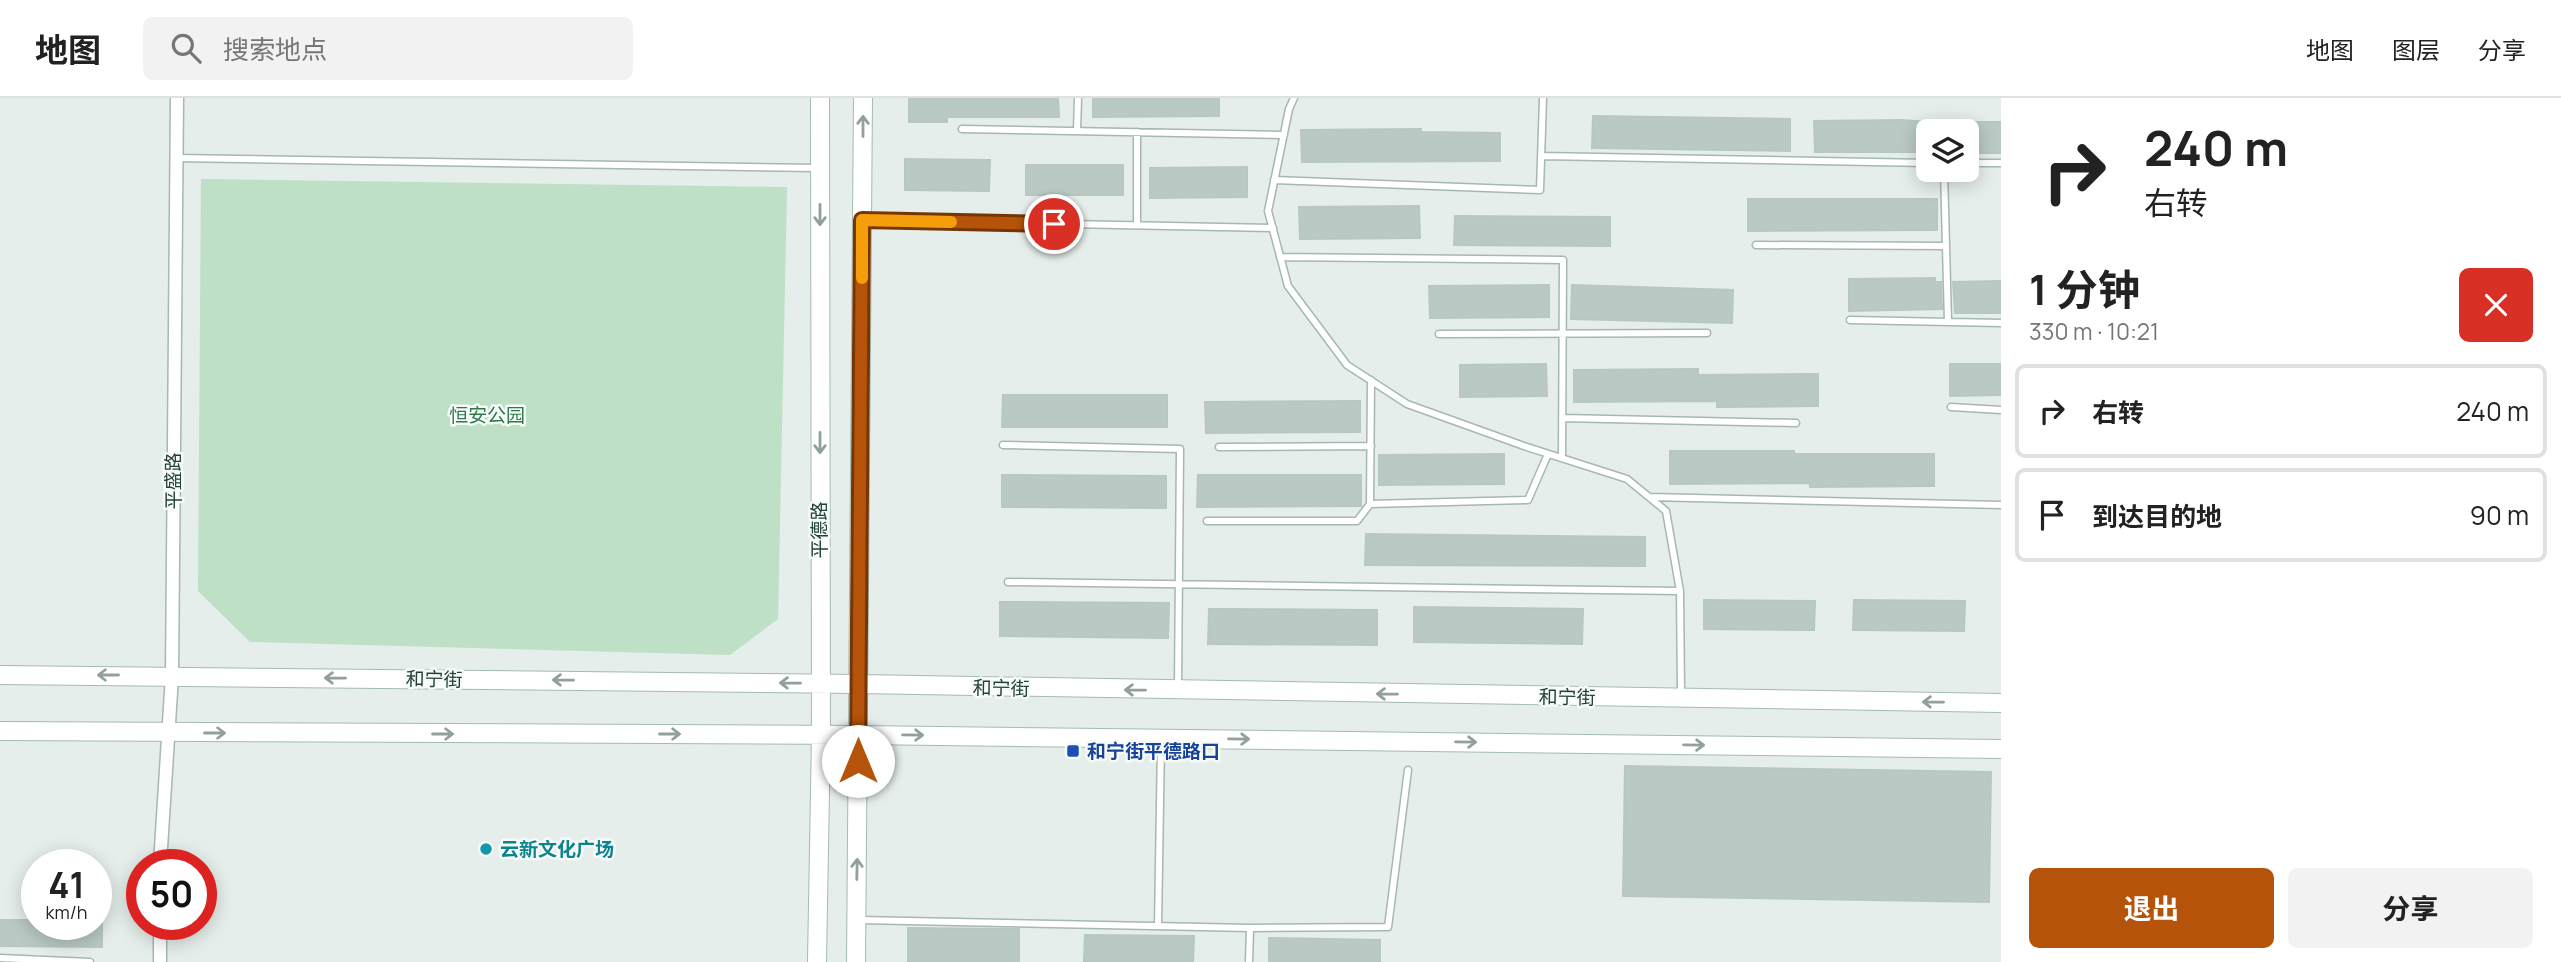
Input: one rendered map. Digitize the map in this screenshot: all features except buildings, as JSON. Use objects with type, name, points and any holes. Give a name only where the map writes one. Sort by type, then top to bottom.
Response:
[{"type":"main road","name":"平德路","points":[[817,962],[821,734],[820,98]]},
{"type":"main road","points":[[856,962],[863,98]]},
{"type":"main road","name":"和宁街","points":[[0,675],[859,684],[2001,703]]},
{"type":"main road","points":[[0,731],[821,734],[2001,749]]},
{"type":"street","name":"平盛路","points":[[161,849],[172,676],[177,98]]},
{"type":"street","points":[[160,940],[160,962]]},
{"type":"lane","points":[[1077,131],[1078,98]]},
{"type":"lane","points":[[1294,98],[1268,211],[1288,286],[1347,365],[1407,404],[1627,479],[1666,511],[1680,592],[1681,699]]},
{"type":"lane","points":[[1274,180],[1540,190],[1543,98]]},
{"type":"lane","points":[[962,130],[1284,135]]},
{"type":"lane","points":[[1137,225],[1138,132]]},
{"type":"lane","points":[[1541,156],[1916,163]]},
{"type":"lane","points":[[176,158],[820,168]]},
{"type":"lane","points":[[1979,163],[2001,163]]},
{"type":"lane","points":[[1944,182],[1948,322]]},
{"type":"lane","points":[[862,220],[1273,228]]},
{"type":"lane","points":[[1756,245],[1946,246]]},
{"type":"lane","points":[[1280,257],[1563,260],[1562,458]]},
{"type":"lane","points":[[1850,320],[2001,323]]},
{"type":"lane","points":[[1439,334],[1707,333]]},
{"type":"lane","points":[[1207,521],[1357,521],[1370,504],[1371,380]]},
{"type":"lane","points":[[1951,408],[2001,410]]},
{"type":"lane","points":[[1563,418],[1796,423]]},
{"type":"lane","points":[[1003,445],[1180,449],[1178,691]]},
{"type":"lane","points":[[1219,447],[1371,446]]},
{"type":"lane","points":[[1370,504],[1528,500],[1548,454]]},
{"type":"lane","points":[[1649,497],[2001,505]]},
{"type":"lane","points":[[1008,582],[1680,592]]},
{"type":"lane","points":[[1158,926],[1161,738]]},
{"type":"lane","points":[[857,920],[1250,928],[1388,927],[1408,770]]},
{"type":"lane","points":[[1249,962],[1250,928]]},
{"type":"lane","points":[[0,958],[90,962]]},
{"type":"green space","name":"恒安公园","points":[[201,179],[787,187],[778,619],[730,655],[250,642],[198,591]]},
{"type":"slow traffic","points":[[862,278],[862,220],[951,222]]},
{"type":"place","name":"和宁街平德路口","points":[[1073,751]]},
{"type":"place","name":"云新文化广场","points":[[486,849]]},
{"type":"route","points":[[858,761],[862,220],[1054,224]]}]
